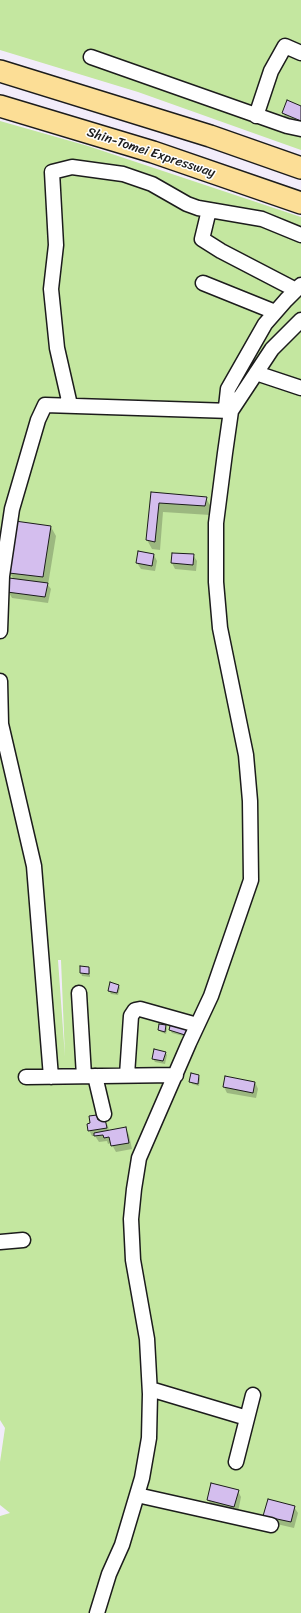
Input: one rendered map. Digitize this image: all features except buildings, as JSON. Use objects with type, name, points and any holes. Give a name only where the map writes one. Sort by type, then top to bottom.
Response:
[{"type":"highway","points":[[0,71],[210,136],[301,168]]},
{"type":"highway","name":"Shin-Tomei Expressway","points":[[0,106],[153,152],[301,203]]},
{"type":"street","points":[[256,116],[271,71],[285,46],[301,54]]},
{"type":"street","points":[[91,57],[256,116],[301,129]]},
{"type":"street","points":[[70,405],[57,348],[51,289],[56,245],[52,172],[72,167],[123,174],[152,184],[187,204],[209,210],[262,219],[301,235]]},
{"type":"street","points":[[209,210],[202,239],[221,251],[298,287],[265,324],[228,389],[226,407],[231,411]]},
{"type":"street","points":[[203,282],[276,312]]},
{"type":"street","points":[[97,1613],[109,1574],[122,1545],[137,1495],[142,1478],[149,1438],[150,1389],[147,1339],[133,1260],[131,1218],[139,1158],[211,996],[251,880],[250,801],[246,755],[220,628],[216,582],[216,523],[231,411],[272,349],[301,320]]},
{"type":"street","points":[[256,373],[301,388]]},
{"type":"street","points":[[0,631],[2,576],[12,509],[38,420],[45,405],[231,411]]},
{"type":"street","points":[[0,681],[1,724],[34,866],[51,1077]]},
{"type":"street","points":[[80,993],[90,1076],[104,1114]]},
{"type":"street","points":[[127,1075],[132,1016],[135,1010],[140,1009],[197,1025]]},
{"type":"street","points":[[26,1077],[176,1075]]},
{"type":"street","points":[[0,1242],[24,1240]]},
{"type":"street","points":[[150,1389],[247,1418]]},
{"type":"street","points":[[236,1462],[253,1395]]},
{"type":"street","points":[[137,1495],[271,1525]]},
{"type":"green space","points":[[0,0],[301,0],[301,150],[138,92],[0,50]]},
{"type":"green space","points":[[0,121],[88,146],[301,217],[301,1613],[0,1613],[0,1516],[10,1513],[0,1505],[0,1462],[5,1428],[0,1420]],"holes":[[[58,960],[61,960],[65,1057]]]}]
